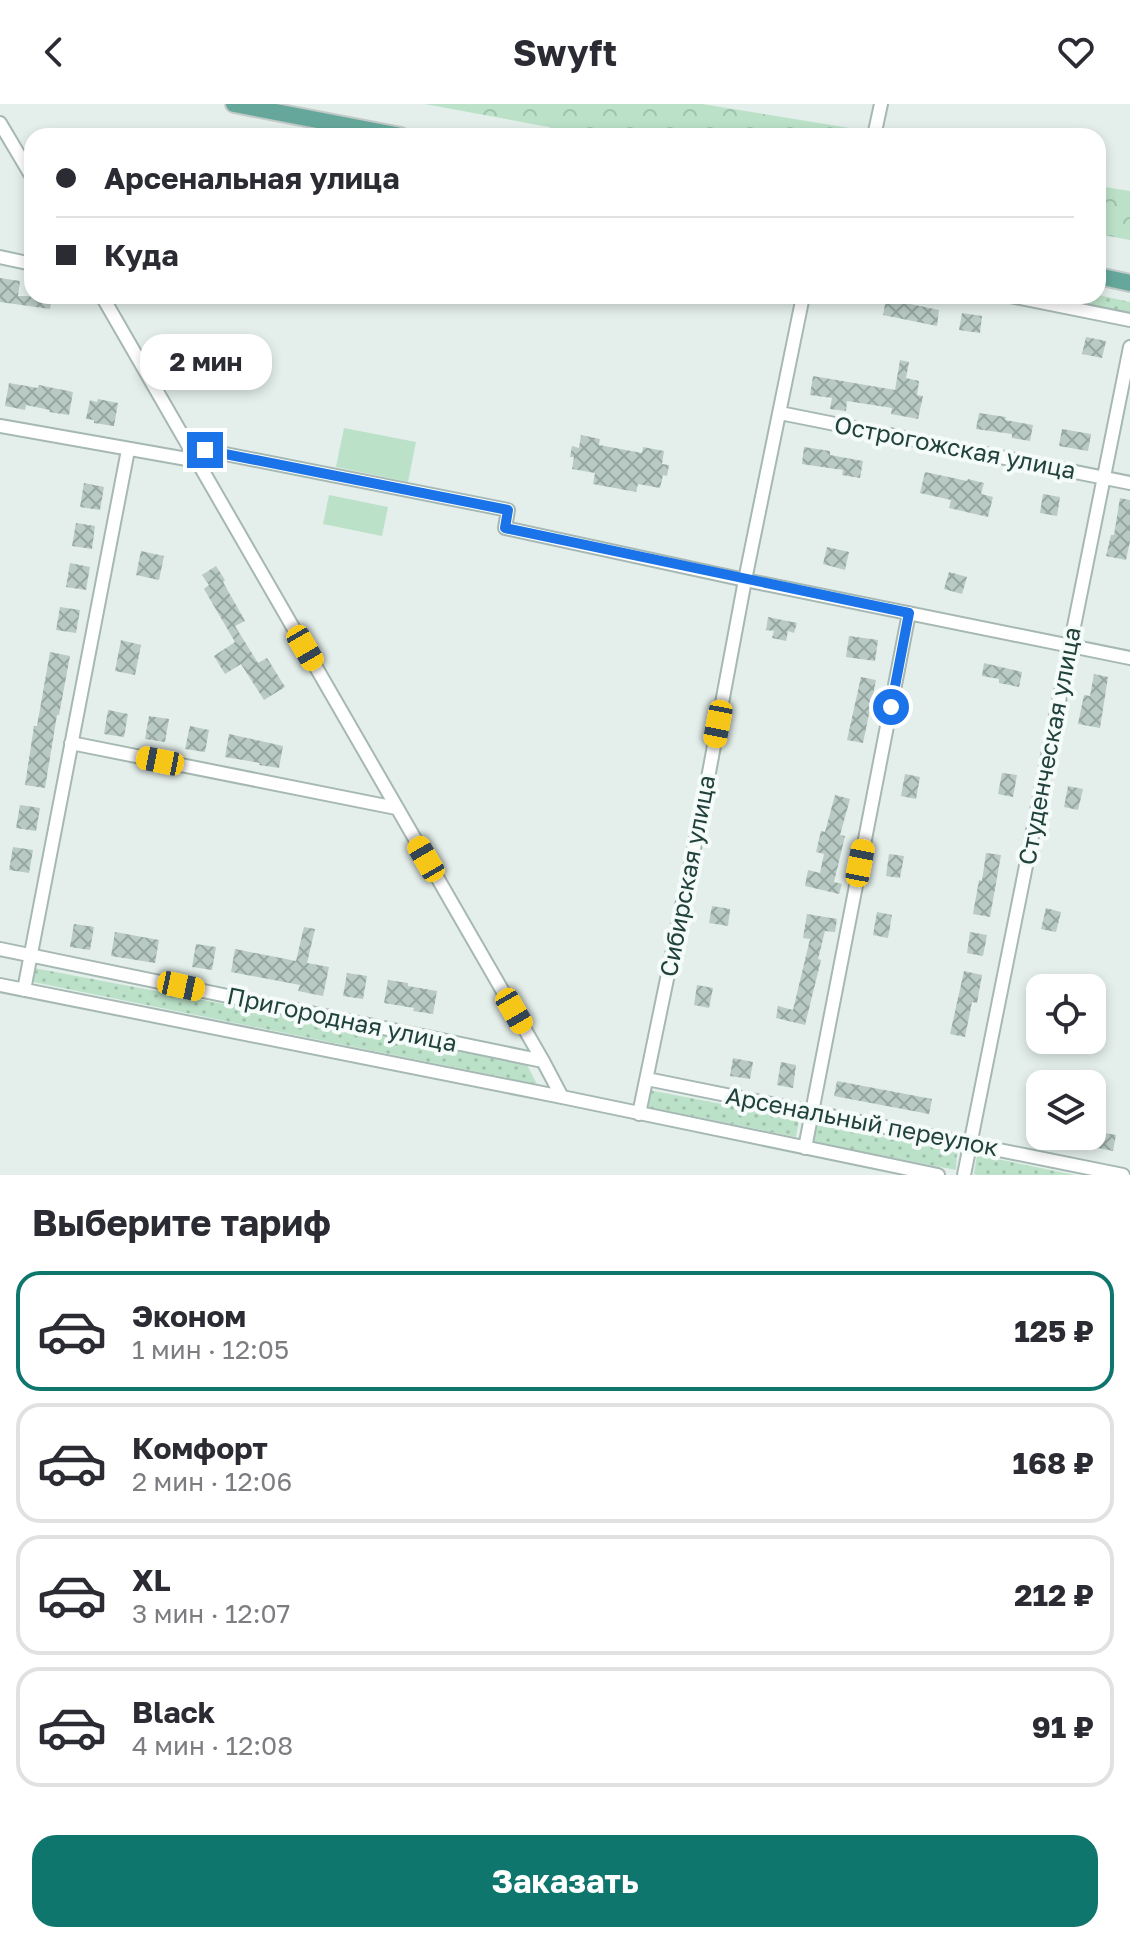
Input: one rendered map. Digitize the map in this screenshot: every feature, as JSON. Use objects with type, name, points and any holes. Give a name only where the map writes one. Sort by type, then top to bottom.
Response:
[{"type":"main road","points":[[234,104],[359,128]]},
{"type":"main road","points":[[1106,278],[1130,283]]},
{"type":"street","points":[[876,128],[881,104]]},
{"type":"street","points":[[0,123],[24,164]]},
{"type":"street","points":[[0,257],[24,262]]},
{"type":"street","points":[[107,304],[562,1097]]},
{"type":"street","name":"Сибирская улица","points":[[639,1114],[801,304]]},
{"type":"street","points":[[1050,304],[1130,320]]},
{"type":"street","name":"Студенческая улица","points":[[964,1175],[1130,347]]},
{"type":"street","name":"Острогожская улица","points":[[780,413],[1130,483]]},
{"type":"street","points":[[0,426],[198,461]]},
{"type":"street","points":[[24,990],[128,450]]},
{"type":"street","points":[[198,461],[205,450],[508,510],[505,528],[1130,658]]},
{"type":"street","points":[[805,1148],[909,613]]},
{"type":"street","points":[[71,743],[396,808]]},
{"type":"street","name":"Пригородная улица","points":[[0,949],[543,1061]]},
{"type":"street","points":[[0,985],[938,1175]]},
{"type":"street","name":"Арсенальный переулок","points":[[647,1079],[1123,1175]]},
{"type":"green space","points":[[425,104],[702,104],[850,128],[554,128]]},
{"type":"green space","points":[[1106,187],[1130,191],[1130,240],[1106,236]]},
{"type":"green space","points":[[1106,297],[1130,302],[1130,314],[1079,304],[1106,304]]},
{"type":"green space","points":[[344,428],[416,442],[408,482],[336,467]]},
{"type":"green space","points":[[329,495],[388,507],[382,536],[323,524]]},
{"type":"green space","points":[[34,968],[525,1061],[537,1084],[33,982]]},
{"type":"green space","points":[[649,1090],[799,1119],[796,1137],[647,1107]]},
{"type":"green space","points":[[815,1124],[957,1152],[956,1170],[813,1142]]},
{"type":"green space","points":[[977,1155],[1075,1175],[977,1175],[974,1174]]},
{"type":"building","points":[[0,278],[20,281],[18,296],[24,296],[24,304],[51,304],[50,309],[0,302]]},
{"type":"building","points":[[885,304],[910,304],[939,310],[937,326],[883,315]]},
{"type":"building","points":[[962,313],[982,316],[980,333],[959,330]]},
{"type":"building","points":[[1086,337],[1106,341],[1102,358],[1082,354]]},
{"type":"building","points":[[900,360],[909,362],[906,378],[919,381],[917,395],[923,396],[918,419],[891,414],[892,408],[847,401],[846,411],[830,409],[832,398],[810,395],[813,376],[895,390]]},
{"type":"building","points":[[9,383],[73,392],[69,415],[26,405],[25,410],[5,406]]},
{"type":"building","points":[[98,399],[118,403],[114,426],[86,419],[90,400],[97,402]]},
{"type":"building","points":[[979,413],[1033,425],[1030,441],[1012,438],[1012,434],[976,429]]},
{"type":"building","points":[[1062,429],[1091,434],[1088,451],[1059,446]]},
{"type":"building","points":[[581,435],[600,439],[599,445],[642,453],[643,447],[664,451],[662,464],[669,465],[667,476],[663,475],[660,488],[638,484],[636,492],[593,484],[595,473],[572,469],[572,446],[579,448]]},
{"type":"building","points":[[804,447],[863,461],[860,478],[842,475],[843,470],[802,464]]},
{"type":"building","points":[[925,472],[984,483],[981,494],[993,497],[988,517],[949,508],[951,500],[920,493]]},
{"type":"building","points":[[84,483],[104,487],[100,510],[80,507]]},
{"type":"building","points":[[1043,494],[1060,497],[1057,516],[1040,513]]},
{"type":"building","points":[[1120,498],[1130,500],[1130,541],[1126,560],[1106,556],[1111,535],[1114,535]]},
{"type":"building","points":[[76,523],[95,526],[92,549],[72,546]]},
{"type":"building","points":[[827,547],[849,552],[845,570],[823,564]]},
{"type":"building","points":[[141,551],[164,556],[159,580],[136,575]]},
{"type":"building","points":[[70,563],[90,567],[86,590],[66,587]]},
{"type":"building","points":[[216,566],[245,621],[235,626],[258,663],[267,658],[285,687],[264,700],[241,664],[225,674],[214,656],[235,642],[204,589],[209,585],[202,575]]},
{"type":"building","points":[[949,572],[967,577],[962,594],[944,589]]},
{"type":"building","points":[[60,607],[80,610],[76,633],[56,630]]},
{"type":"building","points":[[768,617],[797,623],[794,633],[788,631],[786,641],[772,638],[774,631],[766,630]]},
{"type":"building","points":[[849,636],[878,640],[875,661],[846,657]]},
{"type":"building","points":[[121,640],[141,645],[135,675],[115,671]]},
{"type":"building","points":[[50,652],[70,656],[45,788],[25,785]]},
{"type":"building","points":[[984,663],[1022,672],[1019,687],[982,676]]},
{"type":"building","points":[[1094,674],[1108,677],[1100,728],[1078,724],[1084,695],[1090,696]]},
{"type":"building","points":[[861,677],[876,680],[863,743],[847,740]]},
{"type":"building","points":[[108,710],[128,714],[124,737],[104,734]]},
{"type":"building","points":[[149,716],[169,719],[165,742],[145,739]]},
{"type":"building","points":[[190,726],[209,730],[205,752],[185,749]]},
{"type":"building","points":[[229,734],[283,746],[279,768],[225,757]]},
{"type":"building","points":[[1002,773],[1017,775],[1013,797],[998,794]]},
{"type":"building","points":[[905,774],[920,777],[916,799],[901,796]]},
{"type":"building","points":[[1068,786],[1083,789],[1078,810],[1064,807]]},
{"type":"building","points":[[835,795],[850,799],[840,835],[845,836],[834,882],[842,884],[839,894],[805,886],[808,870],[820,873],[824,854],[816,852]]},
{"type":"building","points":[[20,805],[40,808],[36,831],[16,828]]},
{"type":"building","points":[[13,847],[33,850],[29,873],[9,870]]},
{"type":"building","points":[[986,853],[1001,855],[990,917],[973,914]]},
{"type":"building","points":[[889,854],[904,856],[900,878],[886,876]]},
{"type":"building","points":[[712,906],[730,909],[728,926],[709,923]]},
{"type":"building","points":[[1046,908],[1061,912],[1056,932],[1041,929]]},
{"type":"building","points":[[877,912],[892,915],[888,938],[873,935]]},
{"type":"building","points":[[807,914],[837,919],[835,932],[825,931],[805,1025],[776,1018],[778,1006],[793,1010],[810,939],[803,938]]},
{"type":"building","points":[[74,924],[94,927],[90,950],[70,947]]},
{"type":"building","points":[[304,927],[315,929],[307,963],[329,967],[323,996],[298,991],[300,985],[231,972],[235,949],[296,961]]},
{"type":"building","points":[[115,932],[159,940],[155,963],[111,956]]},
{"type":"building","points":[[970,932],[987,935],[983,956],[967,953]]},
{"type":"building","points":[[196,944],[216,947],[212,970],[192,967]]},
{"type":"building","points":[[964,971],[982,975],[977,1003],[972,1002],[965,1037],[950,1034]]},
{"type":"building","points":[[347,973],[367,976],[363,999],[343,996]]},
{"type":"building","points":[[388,980],[437,991],[433,1014],[384,1003]]},
{"type":"building","points":[[697,985],[713,988],[709,1008],[694,1005]]},
{"type":"building","points":[[733,1058],[753,1062],[750,1079],[730,1076]]},
{"type":"building","points":[[781,1062],[796,1065],[793,1088],[777,1085]]},
{"type":"building","points":[[837,1081],[932,1099],[929,1114],[834,1096]]},
{"type":"building","points":[[1106,1133],[1116,1135],[1113,1151],[1106,1150]]},
{"type":"route","points":[[205,450],[508,510],[505,528],[909,613],[891,707]]}]
